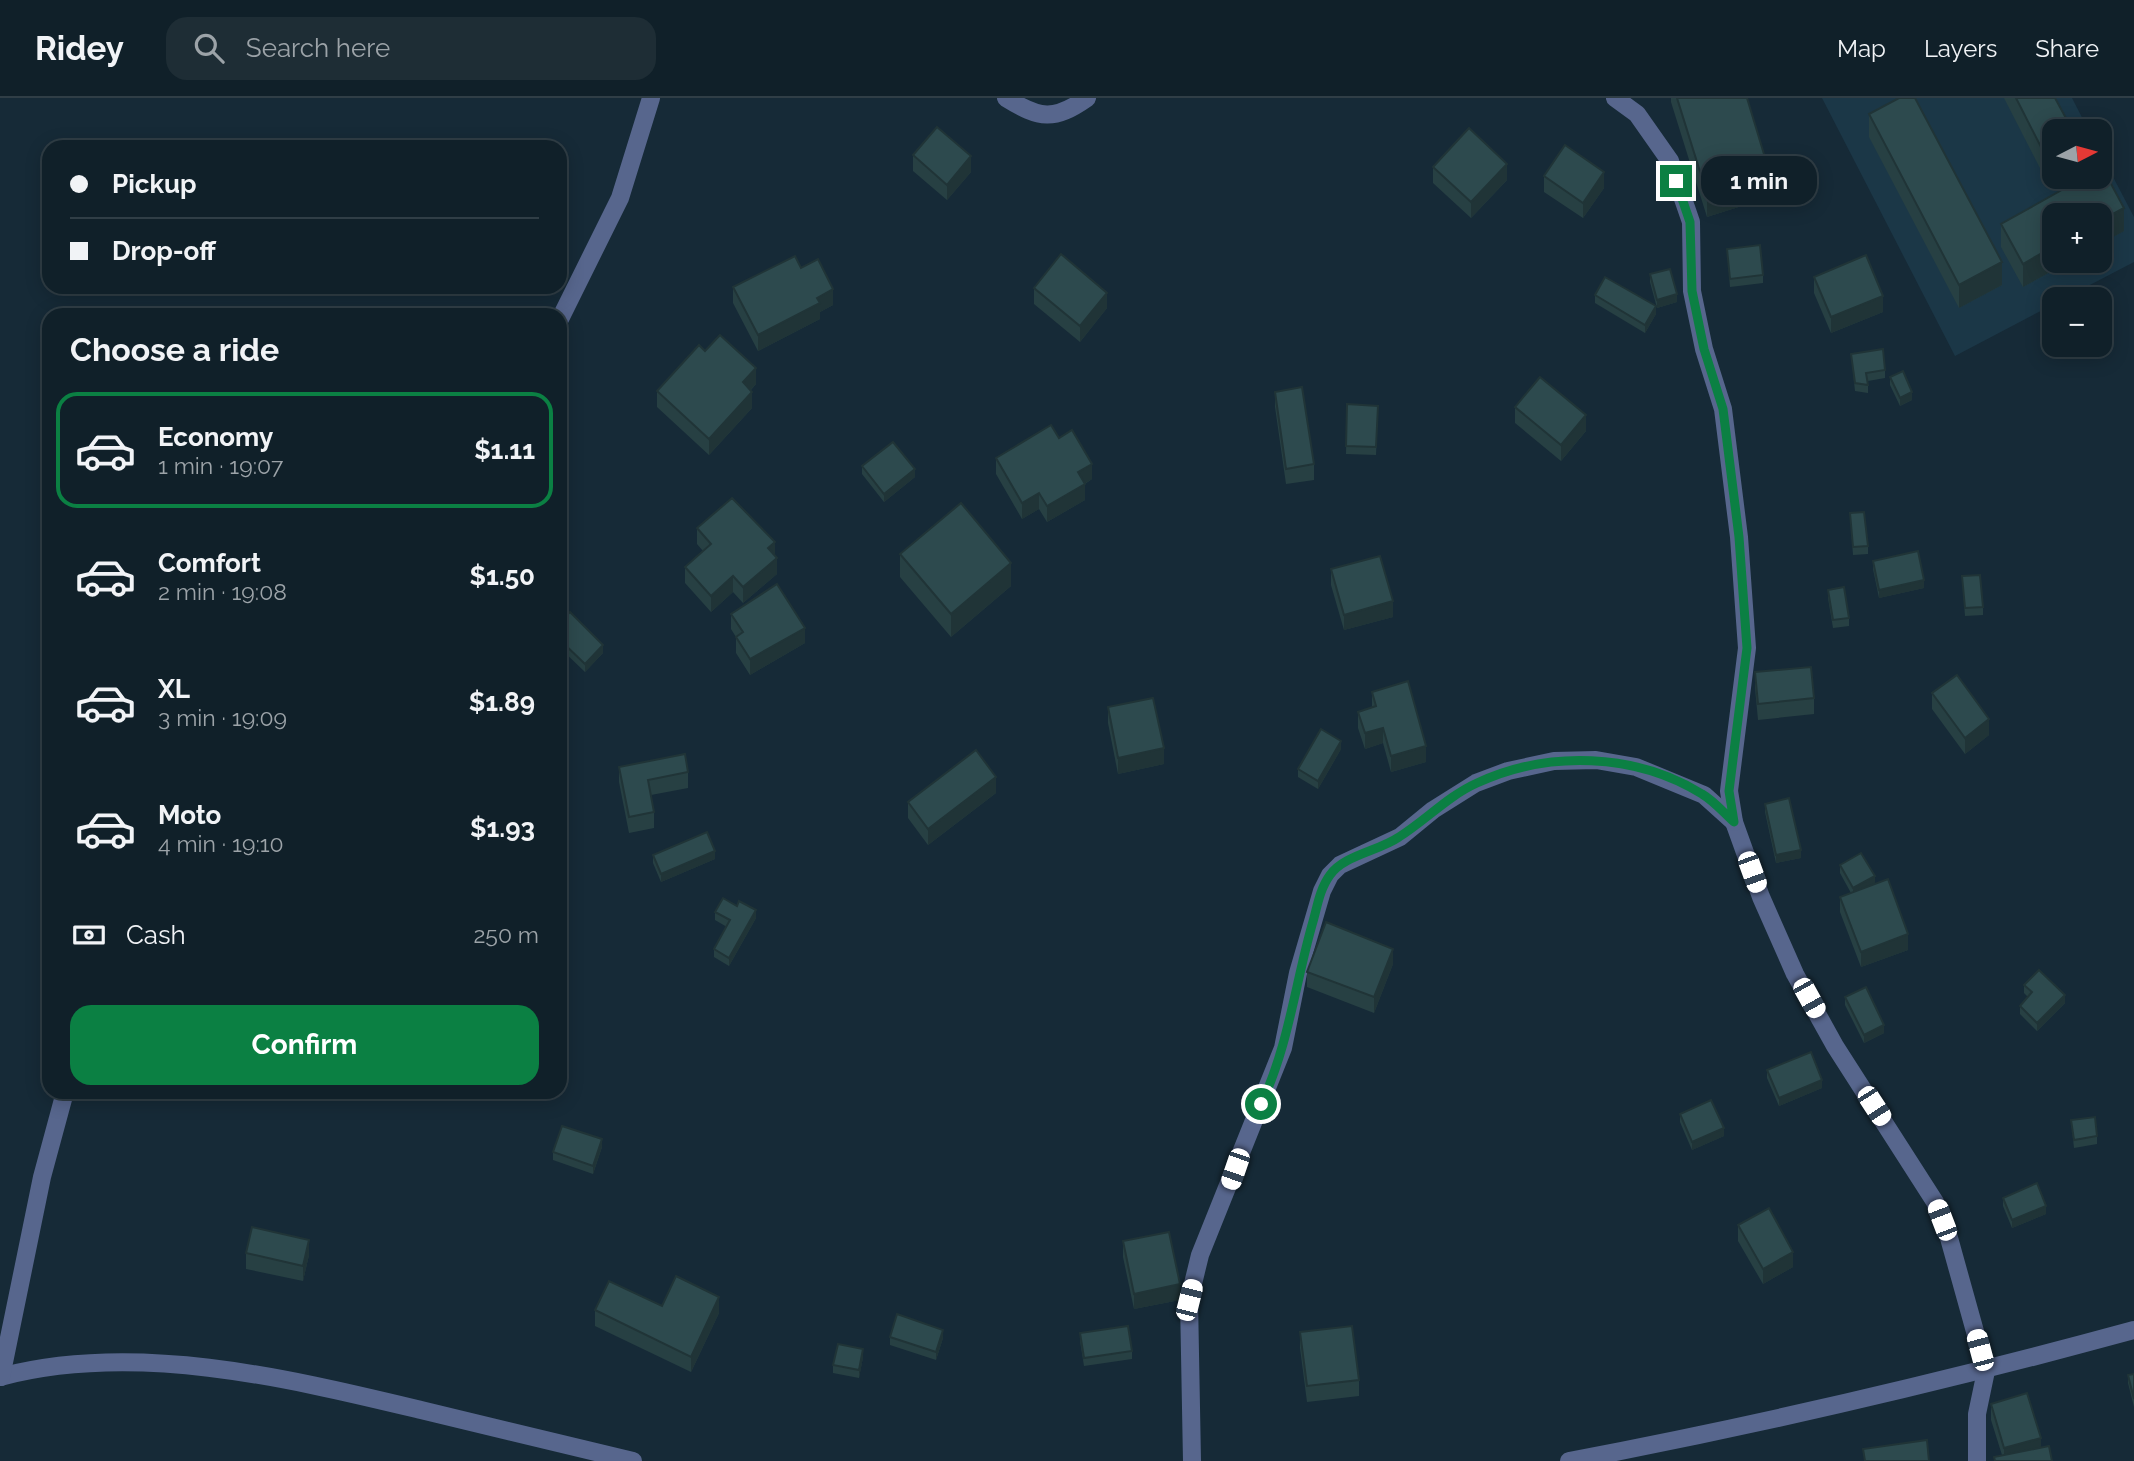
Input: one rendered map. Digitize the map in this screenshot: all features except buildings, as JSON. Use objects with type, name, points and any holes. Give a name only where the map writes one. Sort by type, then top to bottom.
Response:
[{"type":"street","points":[[565,308],[620,198],[651,98]]},
{"type":"street","points":[[1006,98],[1029,112],[1049,116],[1070,110],[1087,98]]},
{"type":"street","points":[[1615,98],[1637,114],[1670,161],[1690,222],[1692,291],[1704,349],[1723,409],[1739,537],[1747,648],[1729,791],[1734,822],[1761,897],[1796,974],[1835,1046],[1935,1202],[1963,1286],[1986,1371],[1977,1414],[1976,1461]]},
{"type":"street","points":[[1192,1461],[1189,1313],[1191,1289],[1200,1255],[1283,1048],[1298,973],[1322,891],[1330,875],[1340,865],[1400,837],[1433,810],[1476,783],[1508,771],[1554,761],[1596,760],[1636,767],[1704,794],[1734,822]]},
{"type":"street","points":[[63,1099],[41,1177],[1,1377],[65,1364],[114,1363],[256,1373],[633,1461]]},
{"type":"street","points":[[1569,1461],[1695,1437],[1986,1371],[2134,1330]]},
{"type":"shaded area","points":[[1822,98],[2072,98],[2083,119],[2042,119],[2042,189],[2112,189],[2112,175],[2134,217],[2134,262],[2086,287],[2042,287],[2042,310],[1955,356]]},
{"type":"route","points":[[1261,1104],[1283,1048],[1298,973],[1322,891],[1330,875],[1340,865],[1400,837],[1433,810],[1476,783],[1508,771],[1554,761],[1596,760],[1636,767],[1679,782],[1704,794],[1734,822],[1729,791],[1747,648],[1739,537],[1723,409],[1704,349],[1692,291],[1690,222],[1676,181]]}]
